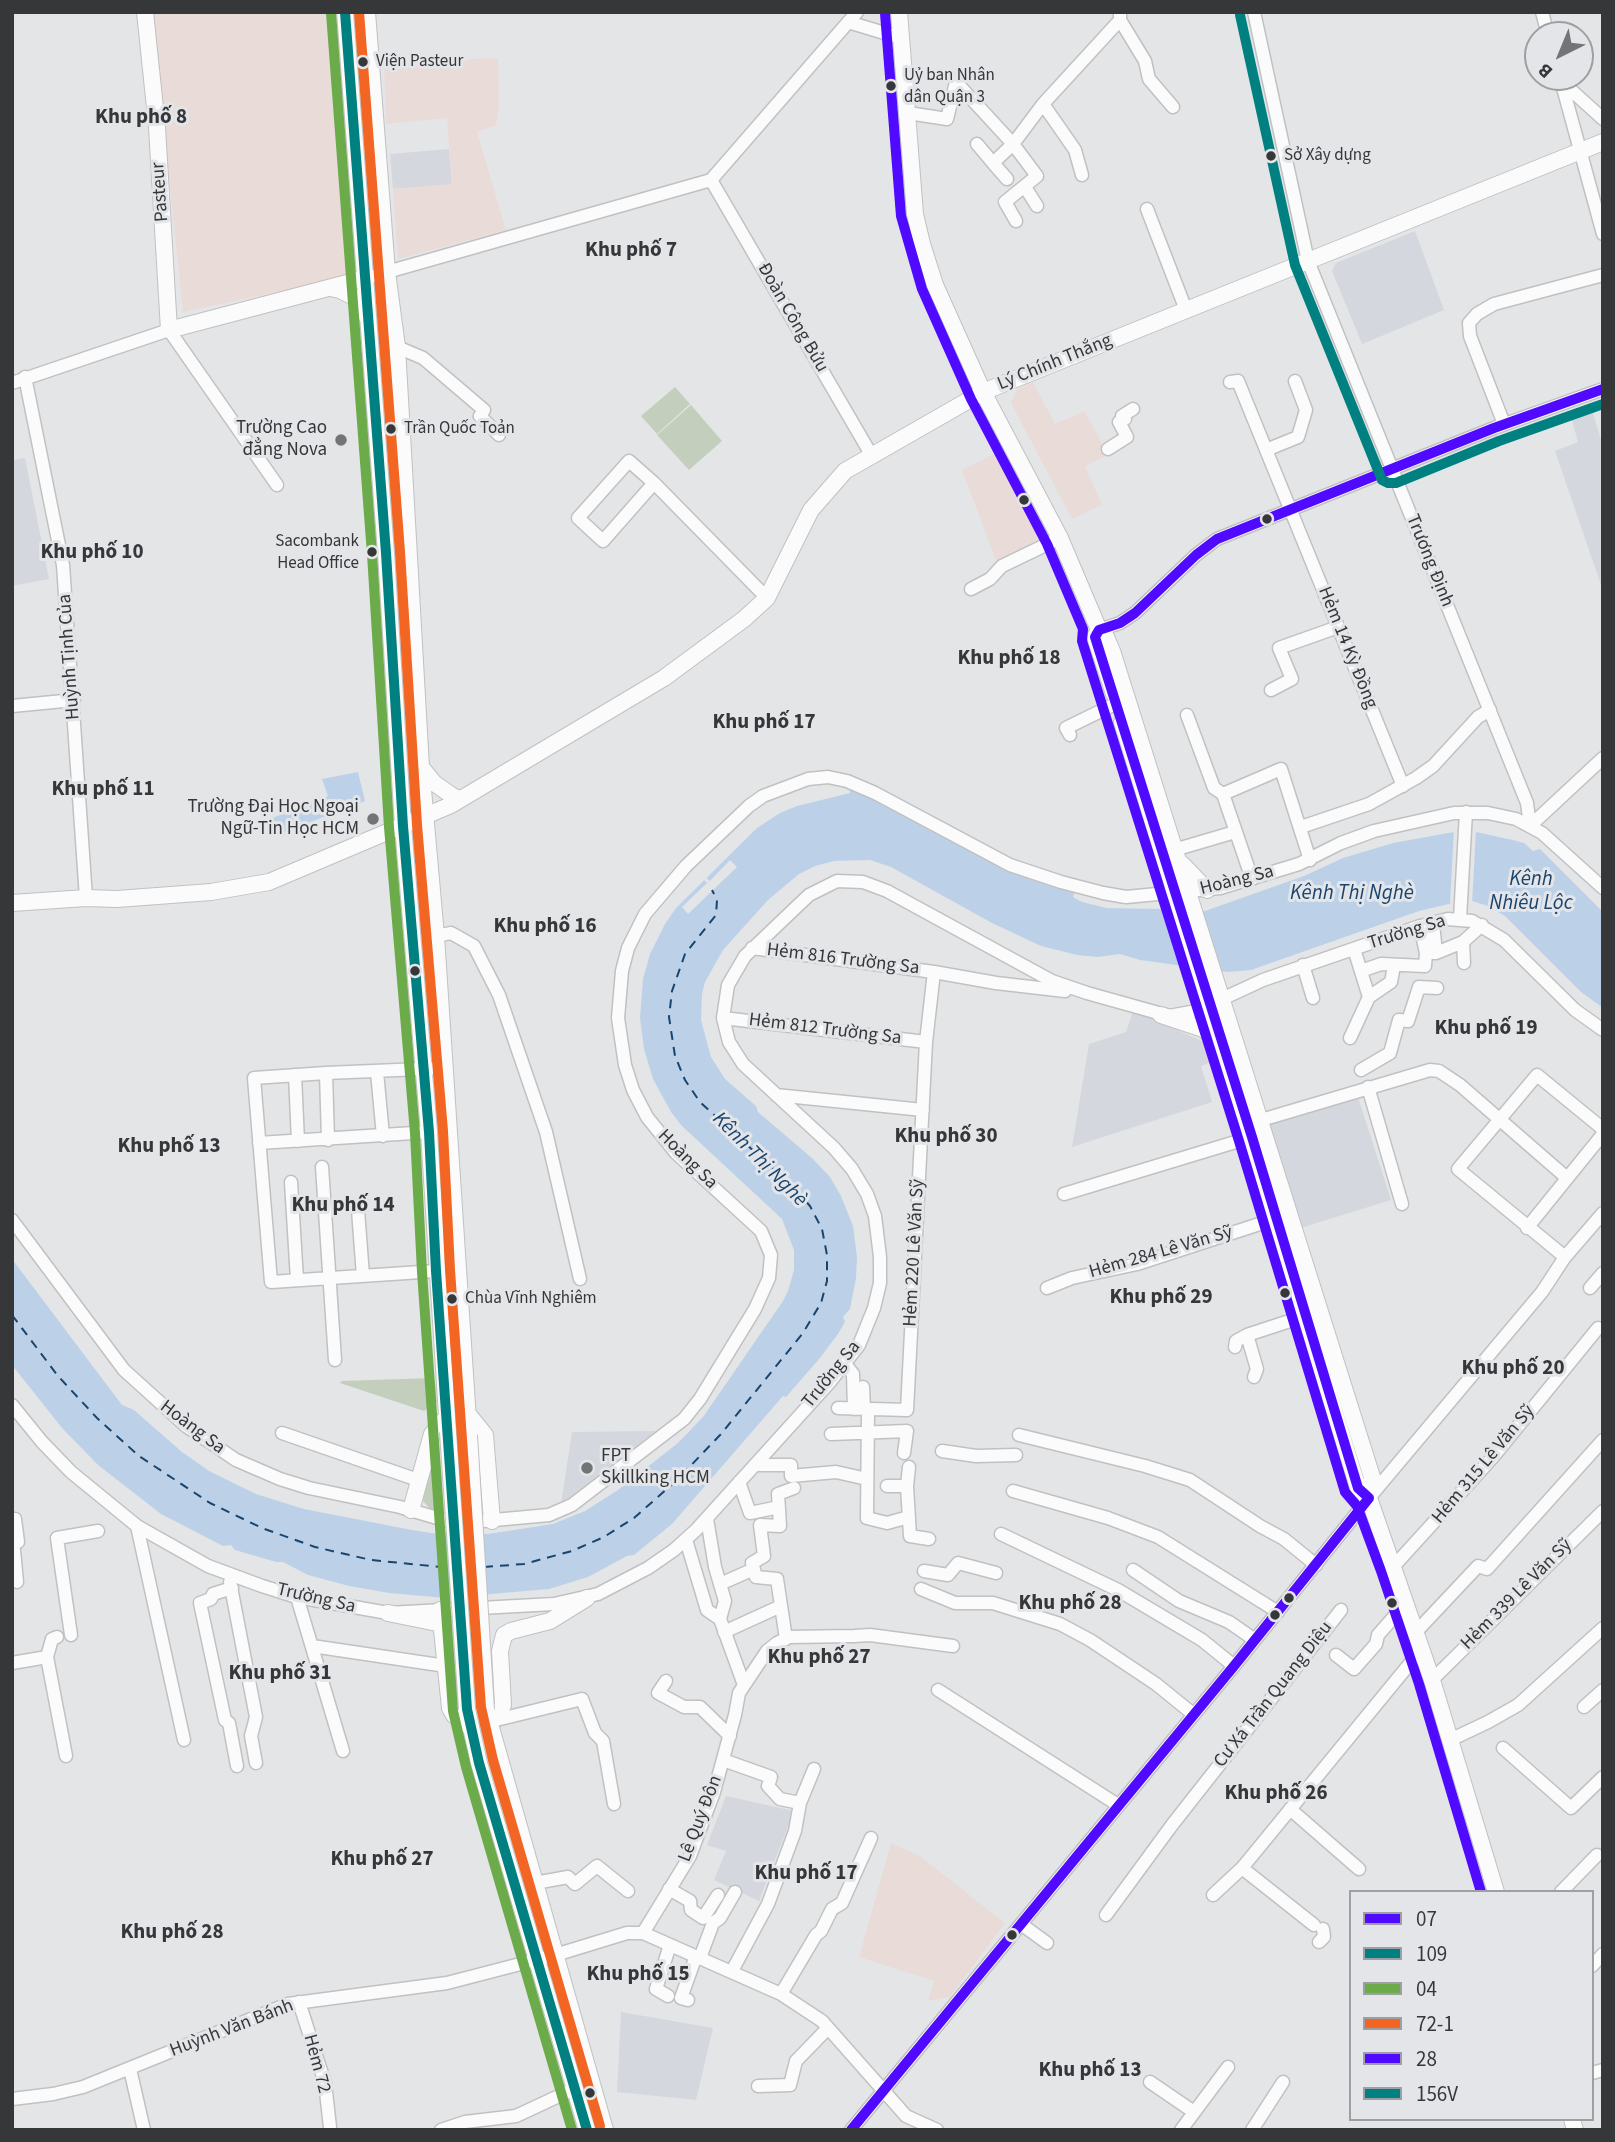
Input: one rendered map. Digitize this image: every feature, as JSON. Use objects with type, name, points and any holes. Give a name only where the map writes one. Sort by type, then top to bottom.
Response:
[{"type":"main road","name":"Pasteur","points":[[145,12],[157,127],[170,330]]},
{"type":"main road","points":[[345,12],[403,826],[429,1132],[436,1271],[467,1709],[587,2130]]},
{"type":"main road","points":[[368,12],[387,272],[397,347],[421,767],[436,936],[487,1716],[605,2130]]},
{"type":"main road","points":[[899,12],[915,214],[935,285],[983,392],[1060,538],[1099,630],[1105,635],[1112,651],[1175,853],[1182,893]]},
{"type":"main road","name":"Lý Chính Thắng","points":[[12,903],[211,892],[269,882],[425,817],[461,799],[685,665],[744,620],[767,598],[811,510],[845,471],[983,392],[1603,142]]},
{"type":"main road","points":[[170,330],[366,278]]},
{"type":"main road","points":[[330,288],[354,297],[369,322]]},
{"type":"main road","points":[[1099,630],[1095,638],[1182,893],[1252,1127]]},
{"type":"main road","points":[[421,767],[434,783],[461,799]]},
{"type":"main road","points":[[1175,853],[1207,890]]},
{"type":"main road","points":[[1213,993],[1223,1047],[1372,1477],[1369,1498]]},
{"type":"main road","points":[[1161,1015],[1203,1029],[1223,1047]]},
{"type":"main road","points":[[1283,1217],[1305,1315],[1358,1488],[1369,1498],[1394,1566],[1495,1890]]},
{"type":"main road","points":[[444,1373],[465,1377]]},
{"type":"main road","points":[[468,1415],[485,1435],[492,1521]]},
{"type":"main road","points":[[411,1510],[432,1433],[447,1424]]},
{"type":"main road","points":[[487,1716],[500,1712],[503,1704],[500,1651],[503,1636],[511,1631],[550,1621],[587,1598]]},
{"type":"main road","points":[[388,1612],[441,1617],[451,1711],[470,1727]]},
{"type":"street","name":"Trương Định","points":[[1254,12],[1308,261],[1527,803],[1530,826]]},
{"type":"street","points":[[993,163],[1013,144],[1043,104],[1120,16],[1145,61],[1149,79],[1173,107]]},
{"type":"street","points":[[366,278],[711,180],[853,17],[901,38]]},
{"type":"street","points":[[908,113],[947,119],[956,82],[1013,144],[1037,176],[1004,202],[1016,221]]},
{"type":"street","points":[[1563,91],[1603,234]]},
{"type":"street","points":[[1573,91],[1603,119]]},
{"type":"street","points":[[1043,104],[1075,150],[1082,175]]},
{"type":"street","points":[[977,144],[1007,179]]},
{"type":"street","name":"Đoàn Công Bửu","points":[[711,180],[872,456]]},
{"type":"street","points":[[1025,187],[1037,206]]},
{"type":"street","points":[[1147,209],[1186,310]]},
{"type":"street","points":[[1504,424],[1469,336],[1469,323],[1477,314],[1494,304],[1603,275]]},
{"type":"street","points":[[18,380],[170,330],[277,485]]},
{"type":"street","points":[[397,347],[423,358],[484,410],[480,416],[499,435]]},
{"type":"street","name":"Huỳnh Tịnh Của","points":[[18,380],[64,565],[86,898]]},
{"type":"street","name":"Hẻm 14 Kỳ Ðồng","points":[[1230,382],[1238,381],[1403,786]]},
{"type":"street","points":[[1266,450],[1298,437],[1306,410],[1295,381]]},
{"type":"street","points":[[1099,630],[1120,623],[1135,613],[1217,539],[1504,424],[1603,389]]},
{"type":"street","points":[[1108,449],[1127,437],[1119,422],[1125,419],[1122,416],[1133,409]]},
{"type":"street","points":[[654,483],[603,541],[578,518],[629,461],[654,483],[767,598]]},
{"type":"street","points":[[971,589],[990,579],[1002,566],[1060,538]]},
{"type":"street","points":[[1271,690],[1292,679],[1279,648],[1338,627]]},
{"type":"street","points":[[12,706],[74,700]]},
{"type":"street","points":[[1070,734],[1066,728],[1117,703]]},
{"type":"street","points":[[1301,827],[1369,804],[1403,786],[1433,765],[1478,717],[1490,710]]},
{"type":"street","points":[[1187,715],[1214,788],[1223,794],[1252,879]]},
{"type":"street","points":[[1530,826],[1603,758]]},
{"type":"street","points":[[1223,794],[1281,769],[1310,860]]},
{"type":"street","name":"Hoàng Sa","points":[[12,1220],[114,1359],[159,1403],[205,1440],[236,1460],[294,1483],[444,1520],[492,1521],[541,1516],[565,1509],[677,1426],[701,1399],[767,1287],[771,1255],[761,1231],[676,1153],[653,1126],[639,1102],[622,1053],[618,1018],[622,971],[633,937],[645,914],[674,878],[749,806],[798,782],[818,778],[838,779],[875,793],[992,856],[1042,877],[1114,895],[1135,897],[1207,890],[1252,879],[1310,860],[1341,843],[1374,831],[1438,816],[1502,816],[1530,826],[1552,841],[1603,888]]},
{"type":"street","points":[[1460,919],[1466,818]]},
{"type":"street","points":[[1175,853],[1235,832]]},
{"type":"street","name":"Trường Sa","points":[[441,1617],[587,1598],[642,1572],[686,1540],[707,1519],[845,1364],[865,1333],[878,1294],[880,1257],[875,1216],[863,1188],[843,1158],[743,1064],[729,1042],[723,1018],[728,985],[738,964],[809,895],[837,881],[854,880],[887,891],[1052,981],[1161,1015],[1190,1013],[1213,993],[1254,983],[1426,924],[1460,919],[1482,925],[1504,940],[1575,1010],[1603,1030]]},
{"type":"street","points":[[1361,971],[1388,965],[1424,965],[1431,953],[1426,924]]},
{"type":"street","points":[[1431,953],[1463,942],[1482,925]]},
{"type":"street","points":[[436,936],[451,933],[474,946],[499,995],[546,1132],[580,1279]]},
{"type":"street","points":[[1350,1038],[1370,997],[1391,982],[1379,940]]},
{"type":"street","points":[[1463,942],[1464,963]]},
{"type":"street","name":"Hẻm 816 Trường Sa","points":[[752,948],[934,972]]},
{"type":"street","points":[[1354,949],[1370,997]]},
{"type":"street","points":[[1303,965],[1313,998]]},
{"type":"street","points":[[1023,987],[1031,980],[1028,969]]},
{"type":"street","points":[[934,972],[1023,987],[1087,993]]},
{"type":"street","name":"Hẻm 220 Lê Văn Sỹ","points":[[838,1408],[907,1410],[926,1042],[934,972]]},
{"type":"street","points":[[1361,1070],[1390,1053],[1399,1020],[1408,1021],[1419,987],[1437,988]]},
{"type":"street","name":"Hẻm 812 Trường Sa","points":[[723,1018],[926,1042]]},
{"type":"street","points":[[436,1271],[271,1282],[254,1078],[444,1068]]},
{"type":"street","points":[[1064,1194],[1368,1087],[1430,1070],[1439,1070],[1449,1075],[1567,1178]]},
{"type":"street","points":[[377,1072],[383,1136]]},
{"type":"street","points":[[326,1073],[328,1140]]},
{"type":"street","points":[[295,1075],[298,1141]]},
{"type":"street","points":[[1565,1257],[1458,1169],[1537,1075],[1603,1129]]},
{"type":"street","points":[[1368,1087],[1402,1204]]},
{"type":"street","points":[[775,1095],[923,1110]]},
{"type":"street","points":[[259,1143],[429,1132]]},
{"type":"street","points":[[1527,1228],[1603,1134]]},
{"type":"street","points":[[322,1167],[335,1360]]},
{"type":"street","points":[[291,1182],[297,1280]]},
{"type":"street","points":[[358,1210],[363,1276]]},
{"type":"street","name":"Hẻm 284 Lê Văn Sỹ","points":[[1047,1287],[1072,1278],[1137,1264],[1283,1217]]},
{"type":"street","points":[[851,2130],[1369,1498],[1542,1292],[1565,1257],[1602,1217]]},
{"type":"street","points":[[1590,1288],[1603,1273]]},
{"type":"street","points":[[1235,1347],[1236,1341],[1247,1335],[1305,1315]]},
{"type":"street","name":"Hẻm 315 Lê Văn Sỹ","points":[[1394,1566],[1493,1457],[1598,1328]]},
{"type":"street","points":[[1247,1335],[1257,1369],[1254,1377]]},
{"type":"street","points":[[845,1364],[852,1374],[867,1431],[867,1518],[887,1523],[909,1517]]},
{"type":"street","points":[[862,1409],[863,1387]]},
{"type":"street","name":"Trường Sa","points":[[12,1405],[71,1472],[137,1525],[186,1555],[229,1575],[298,1597],[388,1612]]},
{"type":"street","points":[[831,1434],[907,1431],[904,1453]]},
{"type":"street","points":[[282,1433],[418,1480]]},
{"type":"street","points":[[1019,1435],[1190,1480],[1284,1539],[1316,1565]]},
{"type":"street","points":[[1415,1633],[1478,1566],[1487,1569],[1603,1436]]},
{"type":"street","points":[[942,1451],[976,1456],[1016,1455]]},
{"type":"street","points":[[755,1465],[791,1465],[791,1476],[836,1472],[867,1479]]},
{"type":"street","points":[[909,1467],[907,1486],[910,1536],[929,1539]]},
{"type":"street","points":[[740,1482],[750,1513],[779,1507]]},
{"type":"street","points":[[887,1486],[907,1486]]},
{"type":"street","points":[[794,1489],[778,1494],[780,1525],[760,1525],[764,1556],[752,1563],[756,1577],[777,1579],[786,1639],[870,1635],[953,1646]]},
{"type":"street","points":[[1013,1490],[1108,1518],[1158,1537],[1278,1612]]},
{"type":"street","name":"Hẻm 339 Lê Văn Sỹ","points":[[1432,1681],[1603,1511]]},
{"type":"street","points":[[12,1519],[15,1519],[17,1582]]},
{"type":"street","points":[[707,1519],[725,1601],[720,1619],[744,1685]]},
{"type":"street","points":[[137,1525],[184,1740]]},
{"type":"street","points":[[71,1635],[57,1538],[98,1531]]},
{"type":"street","points":[[1001,1534],[1118,1590],[1202,1640],[1234,1666]]},
{"type":"street","points":[[686,1540],[707,1610],[720,1619]]},
{"type":"street","points":[[925,1571],[948,1575],[958,1563],[996,1573]]},
{"type":"street","points":[[720,1584],[754,1569]]},
{"type":"street","points":[[1133,1570],[1179,1601],[1229,1622],[1255,1640]]},
{"type":"street","points":[[229,1575],[256,1717],[251,1736],[256,1763]]},
{"type":"street","points":[[232,1588],[213,1594],[211,1599],[200,1603],[237,1766]]},
{"type":"street","points":[[921,1589],[955,1603],[993,1603],[1060,1624],[1090,1640],[1156,1684],[1193,1714]]},
{"type":"street","points":[[298,1597],[343,1751]]},
{"type":"street","points":[[1336,1655],[1354,1669],[1376,1644],[1378,1635],[1406,1603]]},
{"type":"street","points":[[724,1632],[781,1606]]},
{"type":"street","name":"Cư Xá Trần Quang Diệu","points":[[1106,1915],[1180,1815],[1341,1610]]},
{"type":"street","points":[[1450,1740],[1488,1723],[1518,1705],[1603,1628]]},
{"type":"street","points":[[57,1637],[52,1639],[47,1657],[66,1756]]},
{"type":"street","name":"Lê Quý Ðôn","points":[[643,1933],[690,1856],[706,1816],[730,1736],[739,1693],[767,1651],[786,1639]]},
{"type":"street","points":[[312,1646],[446,1666]]},
{"type":"street","points":[[1213,1895],[1242,1868],[1421,1650]]},
{"type":"street","points":[[12,1663],[47,1657]]},
{"type":"street","points":[[666,1681],[658,1693],[684,1707],[699,1707],[730,1736]]},
{"type":"street","points":[[938,1690],[1118,1805]]},
{"type":"street","points":[[1584,1707],[1603,1690]]},
{"type":"street","points":[[487,1716],[582,1699],[596,1733],[603,1741],[614,1804]]},
{"type":"street","points":[[1503,1748],[1571,1808],[1603,1777]]},
{"type":"street","points":[[723,1760],[771,1777],[768,1786],[780,1799],[800,1803]]},
{"type":"street","points":[[732,1971],[768,1904],[795,1831],[800,1803],[814,1769]]},
{"type":"street","points":[[1290,1809],[1359,1869]]},
{"type":"street","points":[[781,1994],[832,1909],[842,1903],[871,1838]]},
{"type":"street","points":[[1563,1890],[1597,1855]]},
{"type":"street","points":[[535,1883],[568,1877],[575,1884],[597,1866],[628,1891]]},
{"type":"street","points":[[1242,1868],[1319,1932]]},
{"type":"street","points":[[669,1889],[690,1901],[691,1910],[703,1917],[718,1895]]},
{"type":"street","points":[[688,2000],[681,1998],[698,1957],[713,1923],[720,1918],[735,1892]]},
{"type":"street","points":[[1021,1924],[1047,1943]]},
{"type":"street","points":[[555,1955],[627,1933],[643,1933],[732,1971],[781,1994],[822,2021],[906,2116],[937,2130]]},
{"type":"street","points":[[668,1996],[656,1989],[670,1945]]},
{"type":"street","name":"Huỳnh Văn Bánh","points":[[12,2099],[83,2087],[288,2004],[447,1983],[555,1955]]},
{"type":"street","name":"Hẻm 72","points":[[299,2003],[325,2083],[330,2127]]},
{"type":"street","points":[[758,2086],[790,2085],[796,2060],[828,2028]]},
{"type":"street","points":[[1181,2130],[1228,2067]]},
{"type":"street","points":[[130,2068],[144,2130]]},
{"type":"street","points":[[1150,2082],[1194,2112]]},
{"type":"street","points":[[1252,2130],[1283,2082]]},
{"type":"street","points":[[441,2130],[465,2122],[516,2116],[576,2088]]},
{"type":"shaded area","points":[[152,12],[337,12],[359,251],[352,269],[343,278],[183,312]]},
{"type":"shaded area","points":[[498,58],[499,106],[496,125],[477,132],[506,230],[398,259],[393,189],[452,184],[447,118],[386,124],[384,63]]},
{"type":"shaded area","points":[[449,149],[452,185],[393,189],[390,154]]},
{"type":"shaded area","points":[[1415,231],[1444,310],[1362,344],[1332,271],[1336,263]]},
{"type":"shaded area","points":[[1033,382],[1055,424],[1085,411],[1108,455],[1085,466],[1102,505],[1072,519],[1011,403],[1017,389]]},
{"type":"shaded area","points":[[1591,406],[1603,447],[1601,585],[1555,451],[1578,442],[1570,413]]},
{"type":"shaded area","points":[[999,451],[1045,541],[997,563],[962,470]]},
{"type":"shaded area","points":[[25,458],[49,579],[12,586],[12,460]]},
{"type":"shaded area","points":[[1133,1011],[1173,1024],[1175,1029],[1204,1042],[1211,1062],[1201,1066],[1212,1102],[1072,1147],[1089,1044],[1126,1032]]},
{"type":"shaded area","points":[[1357,1094],[1391,1200],[1297,1229],[1263,1122]]},
{"type":"shaded area","name":"FPT Skillking HCM","points":[[656,1431],[561,1504],[572,1432]]},
{"type":"shaded area","points":[[726,1796],[794,1811],[759,1901],[714,1880],[726,1851],[707,1845]]},
{"type":"shaded area","points":[[891,1843],[920,1856],[1005,1923],[950,1997],[928,2001],[934,1981],[859,1957]]},
{"type":"shaded area","points":[[621,2012],[713,2028],[696,2100],[617,2092]]},
{"type":"green space","points":[[675,387],[690,404],[657,434],[641,416]]},
{"type":"green space","points":[[691,405],[722,441],[689,470],[657,435]]},
{"type":"green space","points":[[433,1378],[437,1402],[424,1411],[340,1383],[342,1381]]},
{"type":"green space","points":[[436,1443],[441,1514],[434,1513],[423,1501]]},
{"type":"water","points":[[358,772],[365,801],[272,837],[265,821],[328,796],[322,779]]},
{"type":"water","name":"Kênh Thị Nghè","points":[[849,787],[990,862],[1032,880],[1074,893],[1073,897],[1082,902],[1107,908],[1162,909],[1172,915],[1205,911],[1304,876],[1343,858],[1393,843],[1454,832],[1476,832],[1524,843],[1533,851],[1540,849],[1603,912],[1603,1008],[1581,992],[1505,916],[1472,901],[1419,911],[1251,970],[1228,972],[1140,960],[1120,954],[1097,957],[1077,955],[1041,946],[992,923],[891,867],[870,860],[834,861],[799,874],[768,900],[723,950],[705,982],[701,1020],[711,1057],[725,1079],[756,1106],[758,1112],[813,1159],[830,1177],[841,1196],[853,1226],[857,1257],[850,1309],[843,1317],[845,1322],[838,1334],[820,1358],[786,1397],[783,1396],[672,1524],[634,1555],[627,1556],[588,1577],[549,1589],[445,1598],[389,1593],[308,1575],[283,1562],[235,1550],[231,1545],[223,1546],[161,1514],[98,1465],[62,1428],[12,1365],[12,1259],[122,1405],[134,1410],[182,1452],[209,1471],[256,1494],[304,1509],[412,1530],[437,1534],[488,1534],[553,1524],[585,1511],[618,1490],[678,1443],[703,1417],[783,1301],[794,1270],[794,1250],[782,1219],[682,1126],[653,1079],[644,1049],[640,1018],[643,979],[650,954],[676,908],[757,828],[797,806],[850,793]]},
{"type":"pier","points":[[1454,829],[1476,829],[1472,905],[1450,903]]},
{"type":"pier","points":[[730,860],[737,867],[688,914],[682,907],[707,883],[704,880],[706,878],[710,881]]},
{"type":"ferry route","points":[[484,1567],[524,1564],[572,1551],[604,1537],[634,1518],[676,1481],[721,1434],[803,1333],[821,1303],[827,1281],[827,1255],[822,1229],[810,1206],[793,1187],[700,1102],[685,1080],[675,1056],[669,1017],[672,991],[685,954],[716,915],[717,900],[712,890]]},
{"type":"ferry route","points":[[12,1315],[58,1376],[97,1418],[139,1456],[210,1503],[262,1528],[315,1547],[371,1560],[451,1568]]},
{"type":"transit line","name":"109","points":[[345,12],[386,553],[403,826],[429,1132],[436,1271],[467,1709],[479,1763],[587,2130]]},
{"type":"transit line","name":"72-1","points":[[359,12],[400,552],[417,825],[443,1131],[450,1270],[481,1707],[493,1760],[600,2126]]},
{"type":"transit line","name":"04","points":[[331,13],[372,554],[389,827],[415,1133],[422,1272],[453,1711],[466,1767],[572,2130]]},
{"type":"transit line","name":"28","points":[[885,13],[901,216],[922,289],[971,399],[1047,544],[1083,629],[1082,641],[1239,1141],[1345,1492],[1357,1506],[1381,1571],[1419,1684],[1480,1890]]},
{"type":"transit line","name":"156V","points":[[1240,15],[1295,265],[1382,480],[1396,483],[1499,441],[1603,404]]},
{"type":"transit line","name":"07","points":[[1099,630],[1120,623],[1135,613],[1196,555],[1217,539],[1494,428],[1603,389]]},
{"type":"transit line","name":"07","points":[[1099,630],[1095,637],[1252,1137],[1358,1488],[1369,1498]]},
{"type":"transit line","name":"07","points":[[851,2130],[1369,1498]]},
{"type":"place","name":"Viện Pasteur","points":[[363,62]]},
{"type":"place","name":"Uỷ ban Nhân dân Quận 3","points":[[891,86]]},
{"type":"place","name":"Sở Xây dựng","points":[[1271,156]]},
{"type":"place","name":"Trần Quốc Toản","points":[[391,429]]},
{"type":"place","name":"Trường Cao đẳng Nova","points":[[341,440]]},
{"type":"place","name":"Sacombank Head Office","points":[[372,552]]},
{"type":"place","name":"Trường Đại Học Ngoại Ngữ-Tin Học HCM","points":[[373,819]]},
{"type":"place","name":"Chùa Vĩnh Nghiêm","points":[[452,1299]]},
{"type":"place","name":"FPT Skillking HCM","points":[[587,1468]]},
{"type":"district","name":"Khu phố 8","points":[[141,118]]},
{"type":"district","name":"Khu phố 7","points":[[631,251]]},
{"type":"district","name":"Khu phố 10","points":[[92,553]]},
{"type":"district","name":"Khu phố 18","points":[[1009,659]]},
{"type":"district","name":"Khu phố 17","points":[[764,723]]},
{"type":"district","name":"Khu phố 11","points":[[103,790]]},
{"type":"district","name":"Khu phố 16","points":[[545,927]]},
{"type":"district","name":"Khu phố 19","points":[[1486,1029]]},
{"type":"district","name":"Khu phố 30","points":[[946,1137]]},
{"type":"district","name":"Khu phố 13","points":[[169,1147]]},
{"type":"district","name":"Khu phố 14","points":[[343,1206]]},
{"type":"district","name":"Khu phố 29","points":[[1161,1298]]},
{"type":"district","name":"Khu phố 20","points":[[1513,1369]]},
{"type":"district","name":"Khu phố 28","points":[[1070,1604]]},
{"type":"district","name":"Khu phố 27","points":[[819,1658]]},
{"type":"district","name":"Khu phố 31","points":[[280,1674]]},
{"type":"district","name":"Khu phố 26","points":[[1276,1794]]},
{"type":"district","name":"Khu phố 27","points":[[382,1860]]},
{"type":"district","name":"Khu phố 17","points":[[806,1874]]},
{"type":"district","name":"Khu phố 28","points":[[172,1933]]},
{"type":"district","name":"Khu phố 15","points":[[638,1975]]},
{"type":"district","name":"Khu phố 13","points":[[1090,2071]]},
{"type":"water label","name":"Kênh Nhiêu Lộc","points":[[1531,892]]}]
